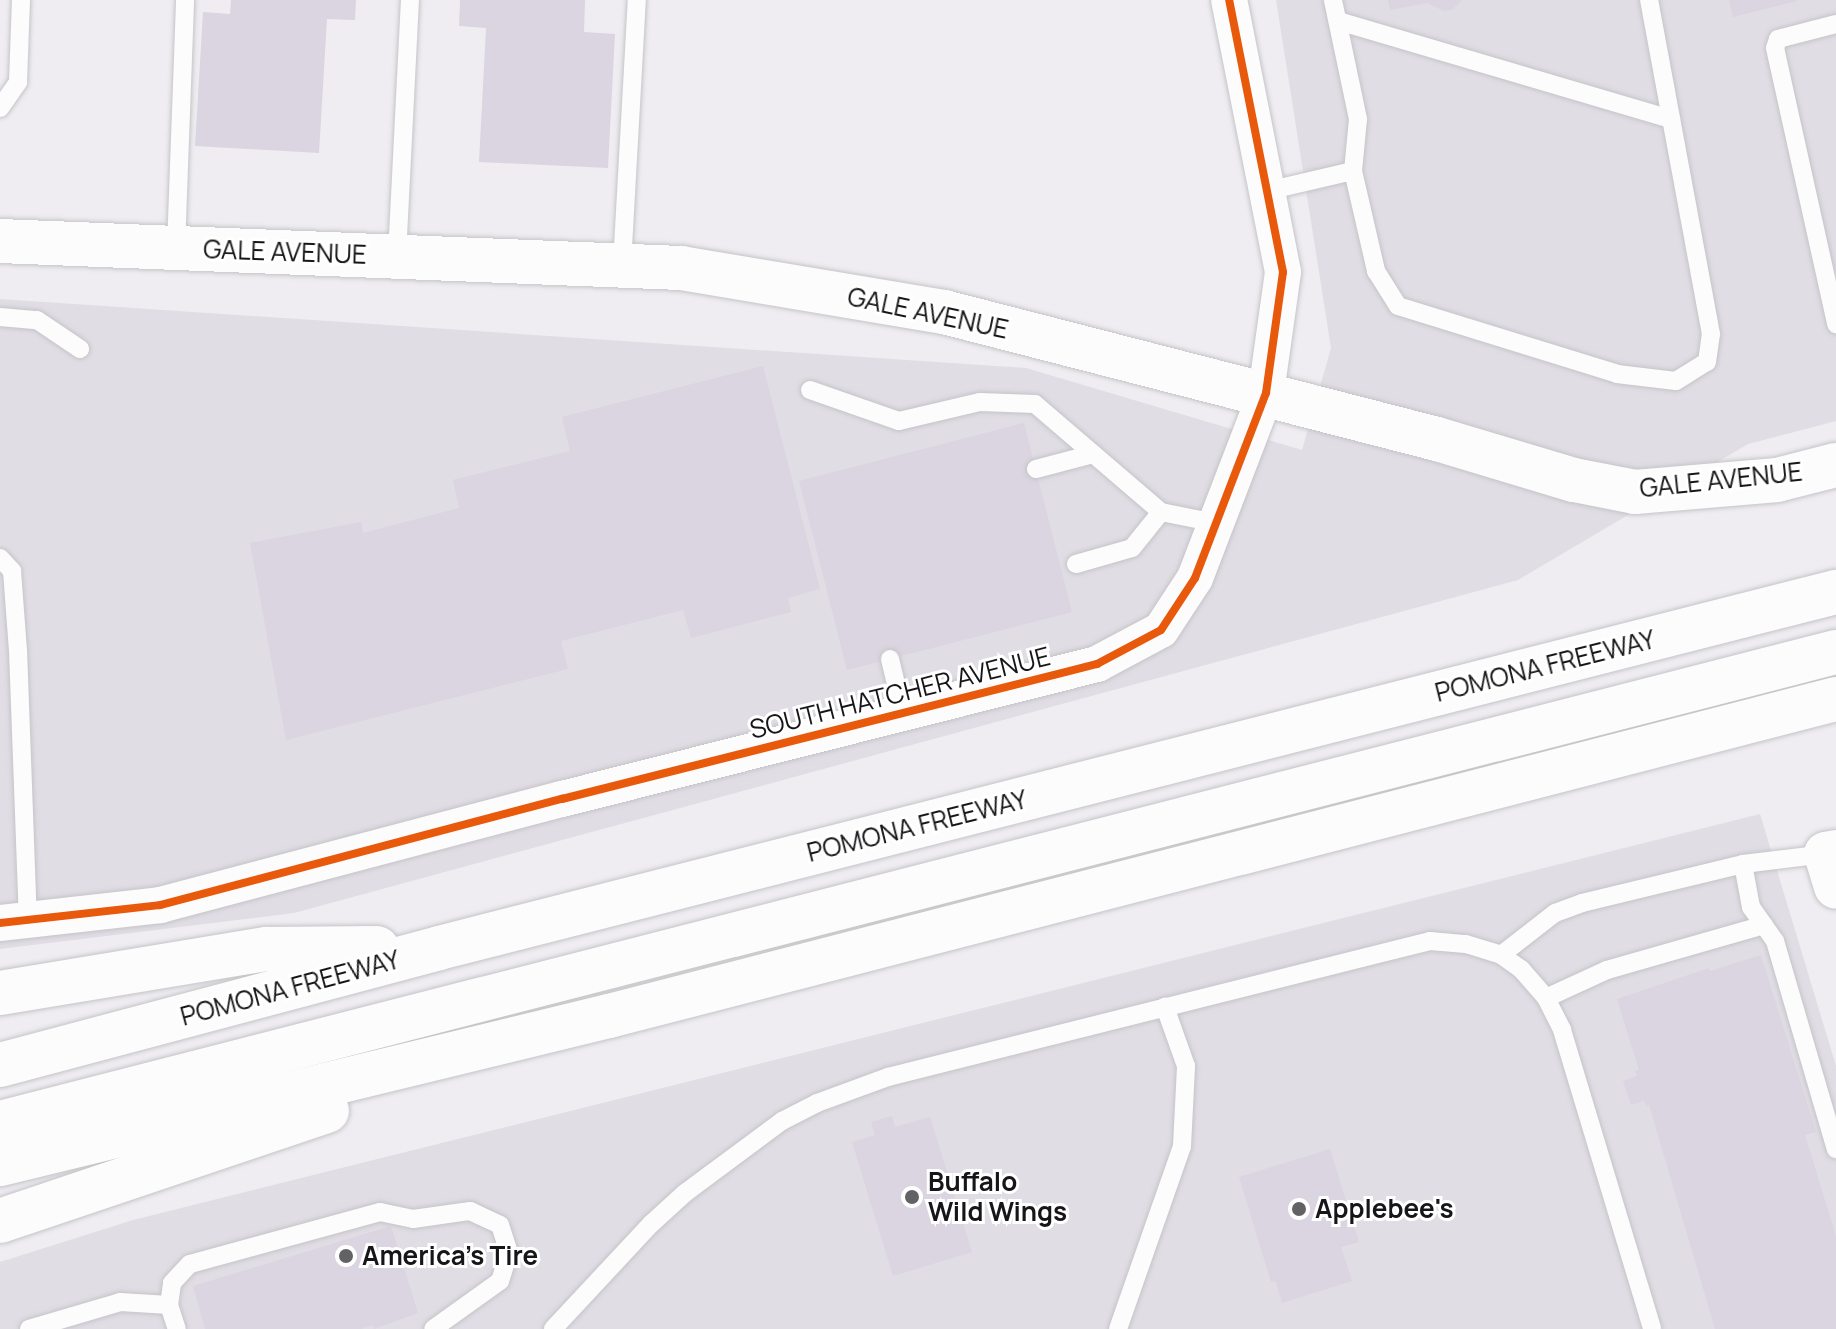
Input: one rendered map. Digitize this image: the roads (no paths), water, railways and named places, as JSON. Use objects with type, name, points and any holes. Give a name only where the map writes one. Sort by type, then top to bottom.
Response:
[{"type":"main road","name":"GALE AVENUE","points":[[0,241],[681,268],[944,312],[1266,393],[1574,480],[1635,492],[1777,480],[1836,465]]},
{"type":"main road","name":"POMONA FREEWAY","points":[[0,1065],[439,948],[1836,592]]},
{"type":"main road","points":[[0,1098],[1836,629]]},
{"type":"main road","points":[[0,1123],[1836,652]]},
{"type":"main road","points":[[0,1164],[609,1016],[1836,699]]},
{"type":"main road","points":[[0,993],[267,949],[439,948]]},
{"type":"main road","points":[[0,1221],[609,1016]]},
{"type":"street","name":"SOUTH HATCHER AVENUE","points":[[14,921],[160,905],[1097,664],[1161,630],[1195,578],[1266,393],[1283,272],[1229,0]]},
{"type":"lane","points":[[0,108],[18,82],[21,0]]},
{"type":"lane","points":[[176,248],[185,0]]},
{"type":"lane","points":[[397,256],[410,0]]},
{"type":"lane","points":[[622,265],[637,0]]},
{"type":"lane","points":[[1333,0],[1358,119],[1353,171],[1376,271],[1398,306],[1617,374],[1676,381],[1707,362],[1711,334],[1649,0]]},
{"type":"lane","points":[[1338,21],[1671,119]]},
{"type":"lane","points":[[1836,24],[1778,39],[1775,48],[1836,324]]},
{"type":"lane","points":[[1267,191],[1353,171]]},
{"type":"lane","points":[[0,317],[37,320],[80,349]]},
{"type":"lane","points":[[810,390],[899,421],[980,402],[1035,404],[1161,512],[1216,523]]},
{"type":"lane","points":[[1036,469],[1093,454]]},
{"type":"lane","points":[[1076,564],[1132,548],[1161,512]]},
{"type":"lane","points":[[0,558],[12,571],[18,650],[14,921]]},
{"type":"lane","points":[[890,659],[903,713]]},
{"type":"lane","points":[[1743,864],[1751,907],[1775,941],[1836,1149]]},
{"type":"lane","points":[[1501,955],[1555,913],[1582,903],[1743,864],[1833,864]]},
{"type":"lane","points":[[1546,998],[1607,970],[1764,925]]},
{"type":"lane","points":[[553,1329],[651,1224],[685,1193],[782,1121],[851,1088],[1430,941],[1466,944],[1501,955],[1521,969],[1546,998],[1562,1030],[1652,1329]]},
{"type":"lane","points":[[1118,1329],[1182,1146],[1186,1066],[1165,1007]]},
{"type":"lane","points":[[177,1329],[169,1305],[172,1283],[190,1264],[380,1212],[413,1219],[470,1211],[500,1225],[509,1252],[500,1281],[433,1329]]},
{"type":"lane","points":[[29,1329],[120,1302],[169,1305]]},
{"type":"place","name":"Buffalo Wild Wings","points":[[912,1197]]},
{"type":"place","name":"Applebee's","points":[[1299,1209]]},
{"type":"place","name":"America's Tire","points":[[346,1256]]}]
